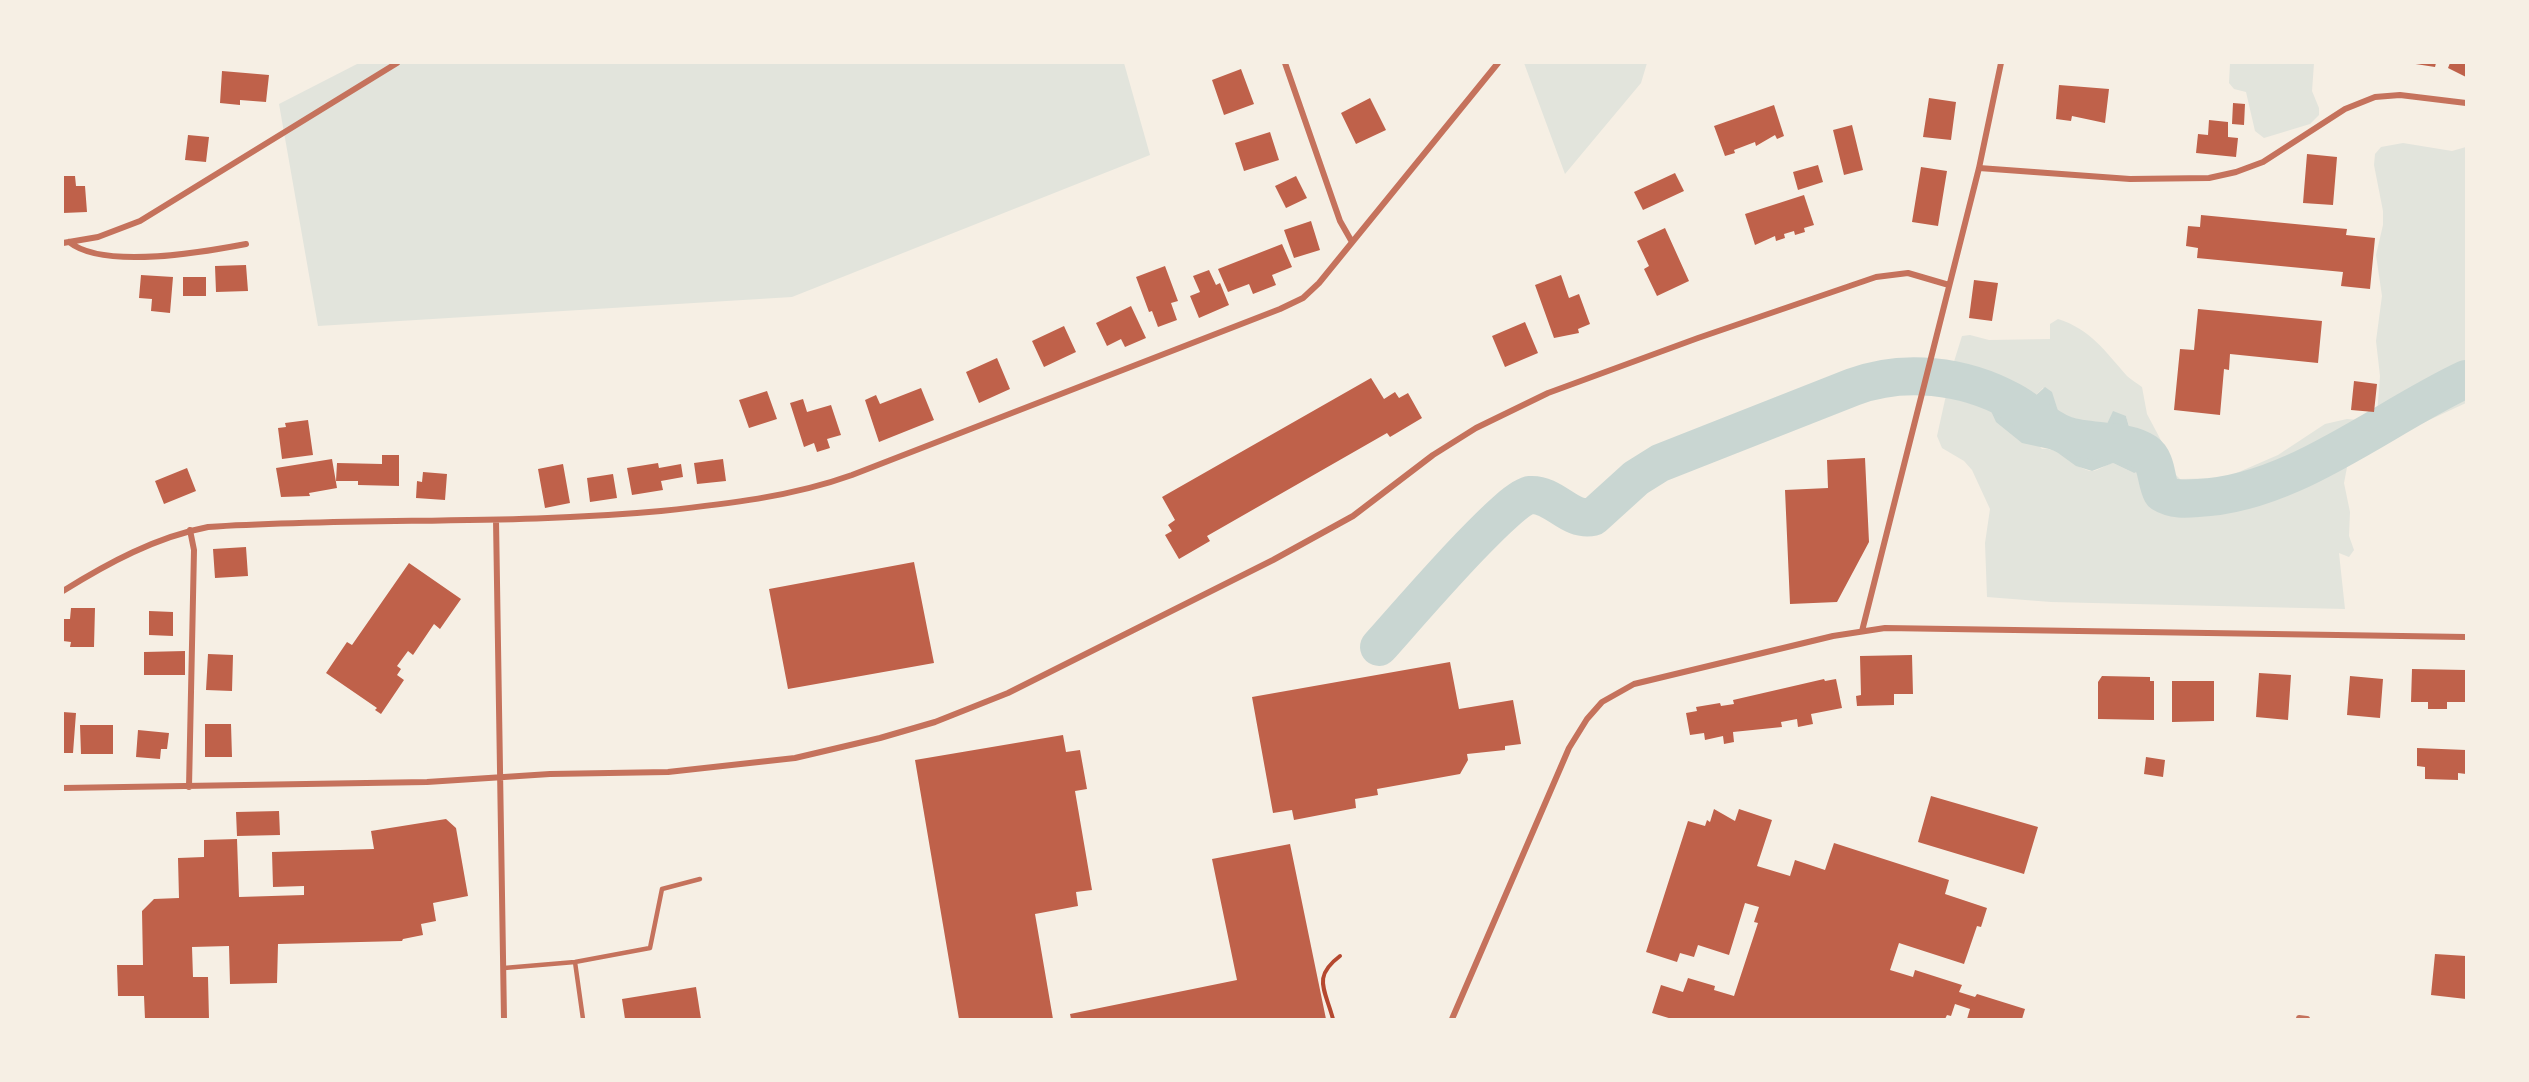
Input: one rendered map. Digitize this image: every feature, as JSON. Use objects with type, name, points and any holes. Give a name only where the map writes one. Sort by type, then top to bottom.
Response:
[{"type":"street","points":[[66,243],[110,234],[161,210],[398,63]]},
{"type":"street","points":[[1285,63],[1340,221],[1352,242]]},
{"type":"street","points":[[63,591],[125,556],[190,530],[225,526],[579,517],[696,507],[782,495],[836,481],[1280,309],[1311,292],[1498,63]]},
{"type":"street","points":[[1862,631],[1979,168],[2001,63]]},
{"type":"street","points":[[1979,168],[2130,179],[2215,177],[2263,162],[2345,109],[2375,97],[2400,95],[2466,103]]},
{"type":"street","points":[[66,243],[92,253],[157,256],[246,244]]},
{"type":"street","points":[[63,788],[427,782],[573,773],[668,772],[749,765],[837,749],[935,722],[992,700],[1052,672],[1300,546],[1353,516],[1449,445],[1492,419],[1548,393],[1698,338],[1876,277],[1908,273],[1948,285]]},
{"type":"street","points":[[496,520],[504,1019]]},
{"type":"street","points":[[189,787],[194,550],[190,530]]},
{"type":"street","points":[[1452,1019],[1569,748],[1587,719],[1602,702],[1625,687],[1862,631],[1901,628],[2466,637]]},
{"type":"street","points":[[2298,1018],[2307,1019]]},
{"type":"lane","points":[[504,968],[575,962],[650,948],[662,889],[700,879]]},
{"type":"lane","points":[[575,962],[583,1019]]},
{"type":"path","points":[[1333,1019],[1323,976],[1327,966],[1340,956]]},
{"type":"shaded area","points":[[359,63],[1124,63],[1150,155],[792,297],[318,326],[279,104]]},
{"type":"shaded area","points":[[1524,63],[1647,63],[1641,83],[1565,174]]},
{"type":"shaded area","points":[[2230,63],[2314,63],[2312,91],[2319,108],[2319,115],[2310,124],[2264,138],[2255,131],[2246,92],[2234,89],[2229,83]]},
{"type":"shaded area","points":[[2403,143],[2452,151],[2466,147],[2466,403],[2349,457],[2344,483],[2350,512],[2349,536],[2354,550],[2349,557],[2339,553],[2345,609],[2051,602],[1987,597],[1985,543],[1990,509],[1972,470],[1964,461],[1942,448],[1937,436],[1952,368],[1962,336],[1970,335],[1989,340],[2050,339],[2050,324],[2058,319],[2079,329],[2097,342],[2127,376],[2142,387],[2147,414],[2173,463],[2175,474],[2180,479],[2225,478],[2278,455],[2325,424],[2347,419],[2368,421],[2377,414],[2380,376],[2376,341],[2382,296],[2376,255],[2383,225],[2383,211],[2374,165],[2375,154],[2381,147]],"holes":[[[2043,388],[2065,422],[2107,424],[2126,416],[2141,471],[2134,473],[2113,463],[2090,471],[2055,451],[2042,449],[1994,394],[2034,397]]]},
{"type":"shaded area","points":[[2045,387],[2052,392],[2059,414],[2065,422],[2107,424],[2113,411],[2126,416],[2141,471],[2134,473],[2113,463],[2092,471],[2076,466],[2054,450],[2022,443],[1996,422],[1991,411],[1994,394],[2034,397]]},
{"type":"building","points":[[2409,63],[2436,63],[2435,67]]},
{"type":"building","points":[[2450,63],[2466,63],[2466,77],[2448,68]]},
{"type":"building","points":[[1241,69],[1254,104],[1224,115],[1212,80]]},
{"type":"building","points":[[222,71],[269,75],[266,102],[240,100],[240,105],[220,103]]},
{"type":"building","points":[[2059,85],[2109,89],[2105,123],[2072,116],[2071,121],[2056,119]]},
{"type":"building","points":[[1370,98],[1386,130],[1356,144],[1341,113]]},
{"type":"building","points":[[1929,98],[1956,102],[1951,140],[1923,137]]},
{"type":"building","points":[[2233,103],[2245,104],[2244,125],[2232,124]]},
{"type":"building","points":[[1774,105],[1784,136],[1777,139],[1775,135],[1756,146],[1755,142],[1725,156],[1714,126]]},
{"type":"building","points":[[2209,120],[2228,122],[2228,137],[2238,138],[2236,157],[2196,153],[2198,134],[2208,135]]},
{"type":"building","points":[[1852,125],[1863,170],[1844,175],[1833,130]]},
{"type":"building","points":[[1270,132],[1279,160],[1244,171],[1235,143]]},
{"type":"building","points":[[188,135],[209,137],[206,162],[185,160]]},
{"type":"building","points":[[2307,154],[2337,157],[2333,205],[2303,203]]},
{"type":"building","points":[[1818,165],[1823,182],[1798,190],[1793,172]]},
{"type":"building","points":[[1921,167],[1947,171],[1938,226],[1912,222]]},
{"type":"building","points":[[1675,173],[1684,191],[1643,210],[1634,192]]},
{"type":"building","points":[[63,176],[75,176],[76,186],[85,186],[87,212],[63,213]]},
{"type":"building","points":[[1296,176],[1307,198],[1286,208],[1275,186]]},
{"type":"building","points":[[1804,195],[1814,225],[1804,228],[1805,232],[1795,235],[1794,231],[1784,234],[1785,238],[1776,241],[1775,236],[1755,245],[1745,214]]},
{"type":"building","points":[[2201,215],[2347,229],[2346,235],[2375,238],[2370,289],[2341,286],[2343,272],[2197,258],[2198,248],[2186,246],[2188,226],[2200,227]]},
{"type":"building","points":[[1311,221],[1320,250],[1294,258],[1284,230]]},
{"type":"building","points":[[1665,228],[1689,281],[1657,296],[1644,269],[1649,266],[1637,241]]},
{"type":"building","points":[[1282,244],[1292,267],[1272,275],[1276,285],[1253,294],[1249,284],[1228,292],[1218,269]]},
{"type":"building","points":[[246,265],[248,291],[216,292],[215,266]]},
{"type":"building","points":[[1165,266],[1178,301],[1171,303],[1177,320],[1158,327],[1152,311],[1149,312],[1136,277]]},
{"type":"building","points":[[1209,270],[1216,285],[1220,283],[1229,305],[1199,318],[1190,296],[1200,292],[1193,276]]},
{"type":"building","points":[[141,275],[173,277],[170,313],[151,311],[152,299],[139,298]]},
{"type":"building","points":[[1561,275],[1569,298],[1579,294],[1590,324],[1578,329],[1579,333],[1554,338],[1535,285]]},
{"type":"building","points":[[183,277],[206,277],[206,296],[183,296]]},
{"type":"building","points":[[1974,280],[1998,283],[1992,321],[1969,318]]},
{"type":"building","points":[[1131,306],[1146,338],[1125,347],[1121,339],[1107,346],[1096,323]]},
{"type":"building","points":[[2198,309],[2322,321],[2318,363],[2230,354],[2229,370],[2224,369],[2220,415],[2174,410],[2180,349],[2194,350]]},
{"type":"building","points":[[1525,322],[1538,353],[1505,367],[1492,336]]},
{"type":"building","points":[[1064,326],[1076,352],[1044,367],[1032,341]]},
{"type":"building","points":[[997,358],[1010,389],[979,403],[966,372]]},
{"type":"building","points":[[1371,378],[1384,399],[1395,392],[1399,398],[1408,393],[1422,418],[1390,437],[1387,433],[1207,536],[1210,541],[1179,559],[1165,535],[1172,531],[1168,525],[1175,520],[1162,497]]},
{"type":"building","points":[[2354,381],[2377,384],[2374,412],[2351,410]]},
{"type":"building","points":[[921,388],[934,420],[879,442],[865,400],[876,395],[880,404]]},
{"type":"building","points":[[767,391],[777,419],[749,428],[739,400]]},
{"type":"building","points":[[803,399],[807,412],[831,405],[841,435],[827,439],[830,448],[817,452],[814,443],[804,447],[790,403]]},
{"type":"building","points":[[308,420],[313,455],[282,459],[278,428],[286,427],[285,423]]},
{"type":"building","points":[[382,455],[399,455],[399,486],[358,485],[358,481],[336,481],[337,463],[382,464]]},
{"type":"building","points":[[1865,458],[1869,542],[1837,602],[1790,604],[1785,490],[1828,488],[1827,460]]},
{"type":"building","points":[[332,459],[337,488],[309,493],[310,496],[281,497],[276,468]]},
{"type":"building","points":[[723,459],[726,481],[697,484],[694,463]]},
{"type":"building","points":[[658,463],[659,468],[681,464],[683,477],[661,481],[663,490],[632,495],[627,468]]},
{"type":"building","points":[[563,464],[570,503],[545,508],[538,469]]},
{"type":"building","points":[[187,468],[196,491],[164,504],[155,481]]},
{"type":"building","points":[[423,472],[447,474],[445,500],[416,498],[417,481],[422,482]]},
{"type":"building","points":[[613,474],[617,498],[590,502],[587,478]]},
{"type":"building","points":[[246,547],[248,576],[215,578],[213,549]]},
{"type":"building","points":[[914,562],[934,663],[788,689],[769,589]]},
{"type":"building","points":[[409,563],[461,599],[440,629],[434,624],[413,655],[408,651],[397,666],[401,669],[397,675],[404,680],[381,714],[375,710],[377,708],[326,673],[347,642],[352,645]]},
{"type":"building","points":[[71,608],[95,608],[94,647],[70,647],[71,642],[63,641],[63,619],[70,619]]},
{"type":"building","points":[[149,611],[173,612],[173,636],[149,635]]},
{"type":"building","points":[[185,651],[185,675],[144,675],[144,652]]},
{"type":"building","points":[[208,654],[233,655],[232,691],[206,690]]},
{"type":"building","points":[[1912,655],[1913,694],[1894,694],[1894,705],[1857,706],[1856,696],[1861,695],[1860,656]]},
{"type":"building","points":[[1450,662],[1459,709],[1513,700],[1521,744],[1505,746],[1505,750],[1467,754],[1468,760],[1460,774],[1377,789],[1378,795],[1355,799],[1356,808],[1294,820],[1292,810],[1273,813],[1252,697]]},
{"type":"building","points":[[2412,669],[2466,670],[2466,702],[2447,702],[2447,709],[2428,709],[2428,702],[2411,702]]},
{"type":"building","points":[[2259,673],[2291,675],[2288,720],[2256,717]]},
{"type":"building","points":[[2102,676],[2150,677],[2150,681],[2154,681],[2154,720],[2098,719],[2098,682]]},
{"type":"building","points":[[2350,676],[2383,679],[2380,718],[2347,715]]},
{"type":"building","points":[[1824,679],[1825,681],[1836,679],[1842,708],[1811,714],[1813,724],[1798,727],[1797,719],[1781,722],[1782,727],[1733,732],[1734,742],[1724,744],[1723,736],[1705,740],[1704,733],[1690,735],[1686,713],[1697,711],[1696,707],[1720,703],[1721,706],[1734,704],[1733,700]]},
{"type":"building","points":[[2172,681],[2214,681],[2214,721],[2172,722]]},
{"type":"building","points":[[63,712],[76,713],[73,753],[63,753]]},
{"type":"building","points":[[205,724],[231,724],[232,757],[205,757]]},
{"type":"building","points":[[80,725],[113,725],[113,754],[81,754]]},
{"type":"building","points":[[138,730],[169,733],[167,749],[161,749],[160,759],[136,757]]},
{"type":"building","points":[[1063,735],[1066,752],[1080,750],[1087,789],[1075,791],[1092,890],[1076,892],[1078,906],[1035,914],[1053,1019],[959,1019],[915,760]]},
{"type":"building","points":[[2417,748],[2466,750],[2466,774],[2458,773],[2458,780],[2425,779],[2425,767],[2417,766]]},
{"type":"building","points":[[2146,757],[2165,760],[2163,777],[2144,774]]},
{"type":"building","points":[[1931,796],[2038,827],[2024,874],[1918,842]]},
{"type":"building","points":[[1714,809],[1735,821],[1739,809],[1772,820],[1757,866],[1790,876],[1795,860],[1825,870],[1834,843],[1949,880],[1945,894],[1987,908],[1981,927],[1977,926],[1964,964],[1899,943],[1890,970],[1913,977],[1915,970],[1962,985],[1959,992],[1975,997],[1977,994],[2025,1009],[2022,1019],[1967,1019],[1970,1009],[1955,1004],[1951,1016],[1947,1015],[1945,1019],[1672,1019],[1652,1013],[1661,985],[1683,992],[1688,978],[1715,986],[1714,990],[1734,996],[1758,923],[1754,922],[1759,907],[1745,903],[1729,955],[1698,945],[1694,957],[1680,953],[1677,962],[1646,952],[1688,821],[1705,826],[1707,820],[1710,822]]},
{"type":"building","points":[[279,811],[280,835],[237,836],[236,812]]},
{"type":"building","points":[[446,819],[456,828],[468,896],[433,903],[436,921],[421,924],[423,935],[402,941],[278,944],[277,983],[230,984],[229,946],[192,947],[193,977],[208,977],[209,1019],[145,1019],[144,996],[118,996],[117,965],[143,965],[142,911],[154,899],[179,898],[178,858],[204,857],[204,840],[237,839],[239,897],[304,895],[304,886],[273,887],[272,852],[374,849],[371,831]]},
{"type":"building","points":[[1290,844],[1326,1019],[1071,1019],[1070,1014],[1237,980],[1212,859]]},
{"type":"building","points":[[2435,954],[2466,956],[2466,999],[2431,995]]},
{"type":"building","points":[[696,987],[701,1019],[625,1019],[622,999]]},
{"type":"waterway","points":[[1379,647],[1478,538],[1518,501],[1530,495],[1539,496],[1547,498],[1576,515],[1593,517],[1636,478],[1660,463],[1872,381],[1913,376],[1933,377],[1954,380],[1993,392],[2065,435],[2128,445],[2145,452],[2152,460],[2162,493],[2184,499],[2233,493],[2268,483],[2302,469],[2466,379]]}]
